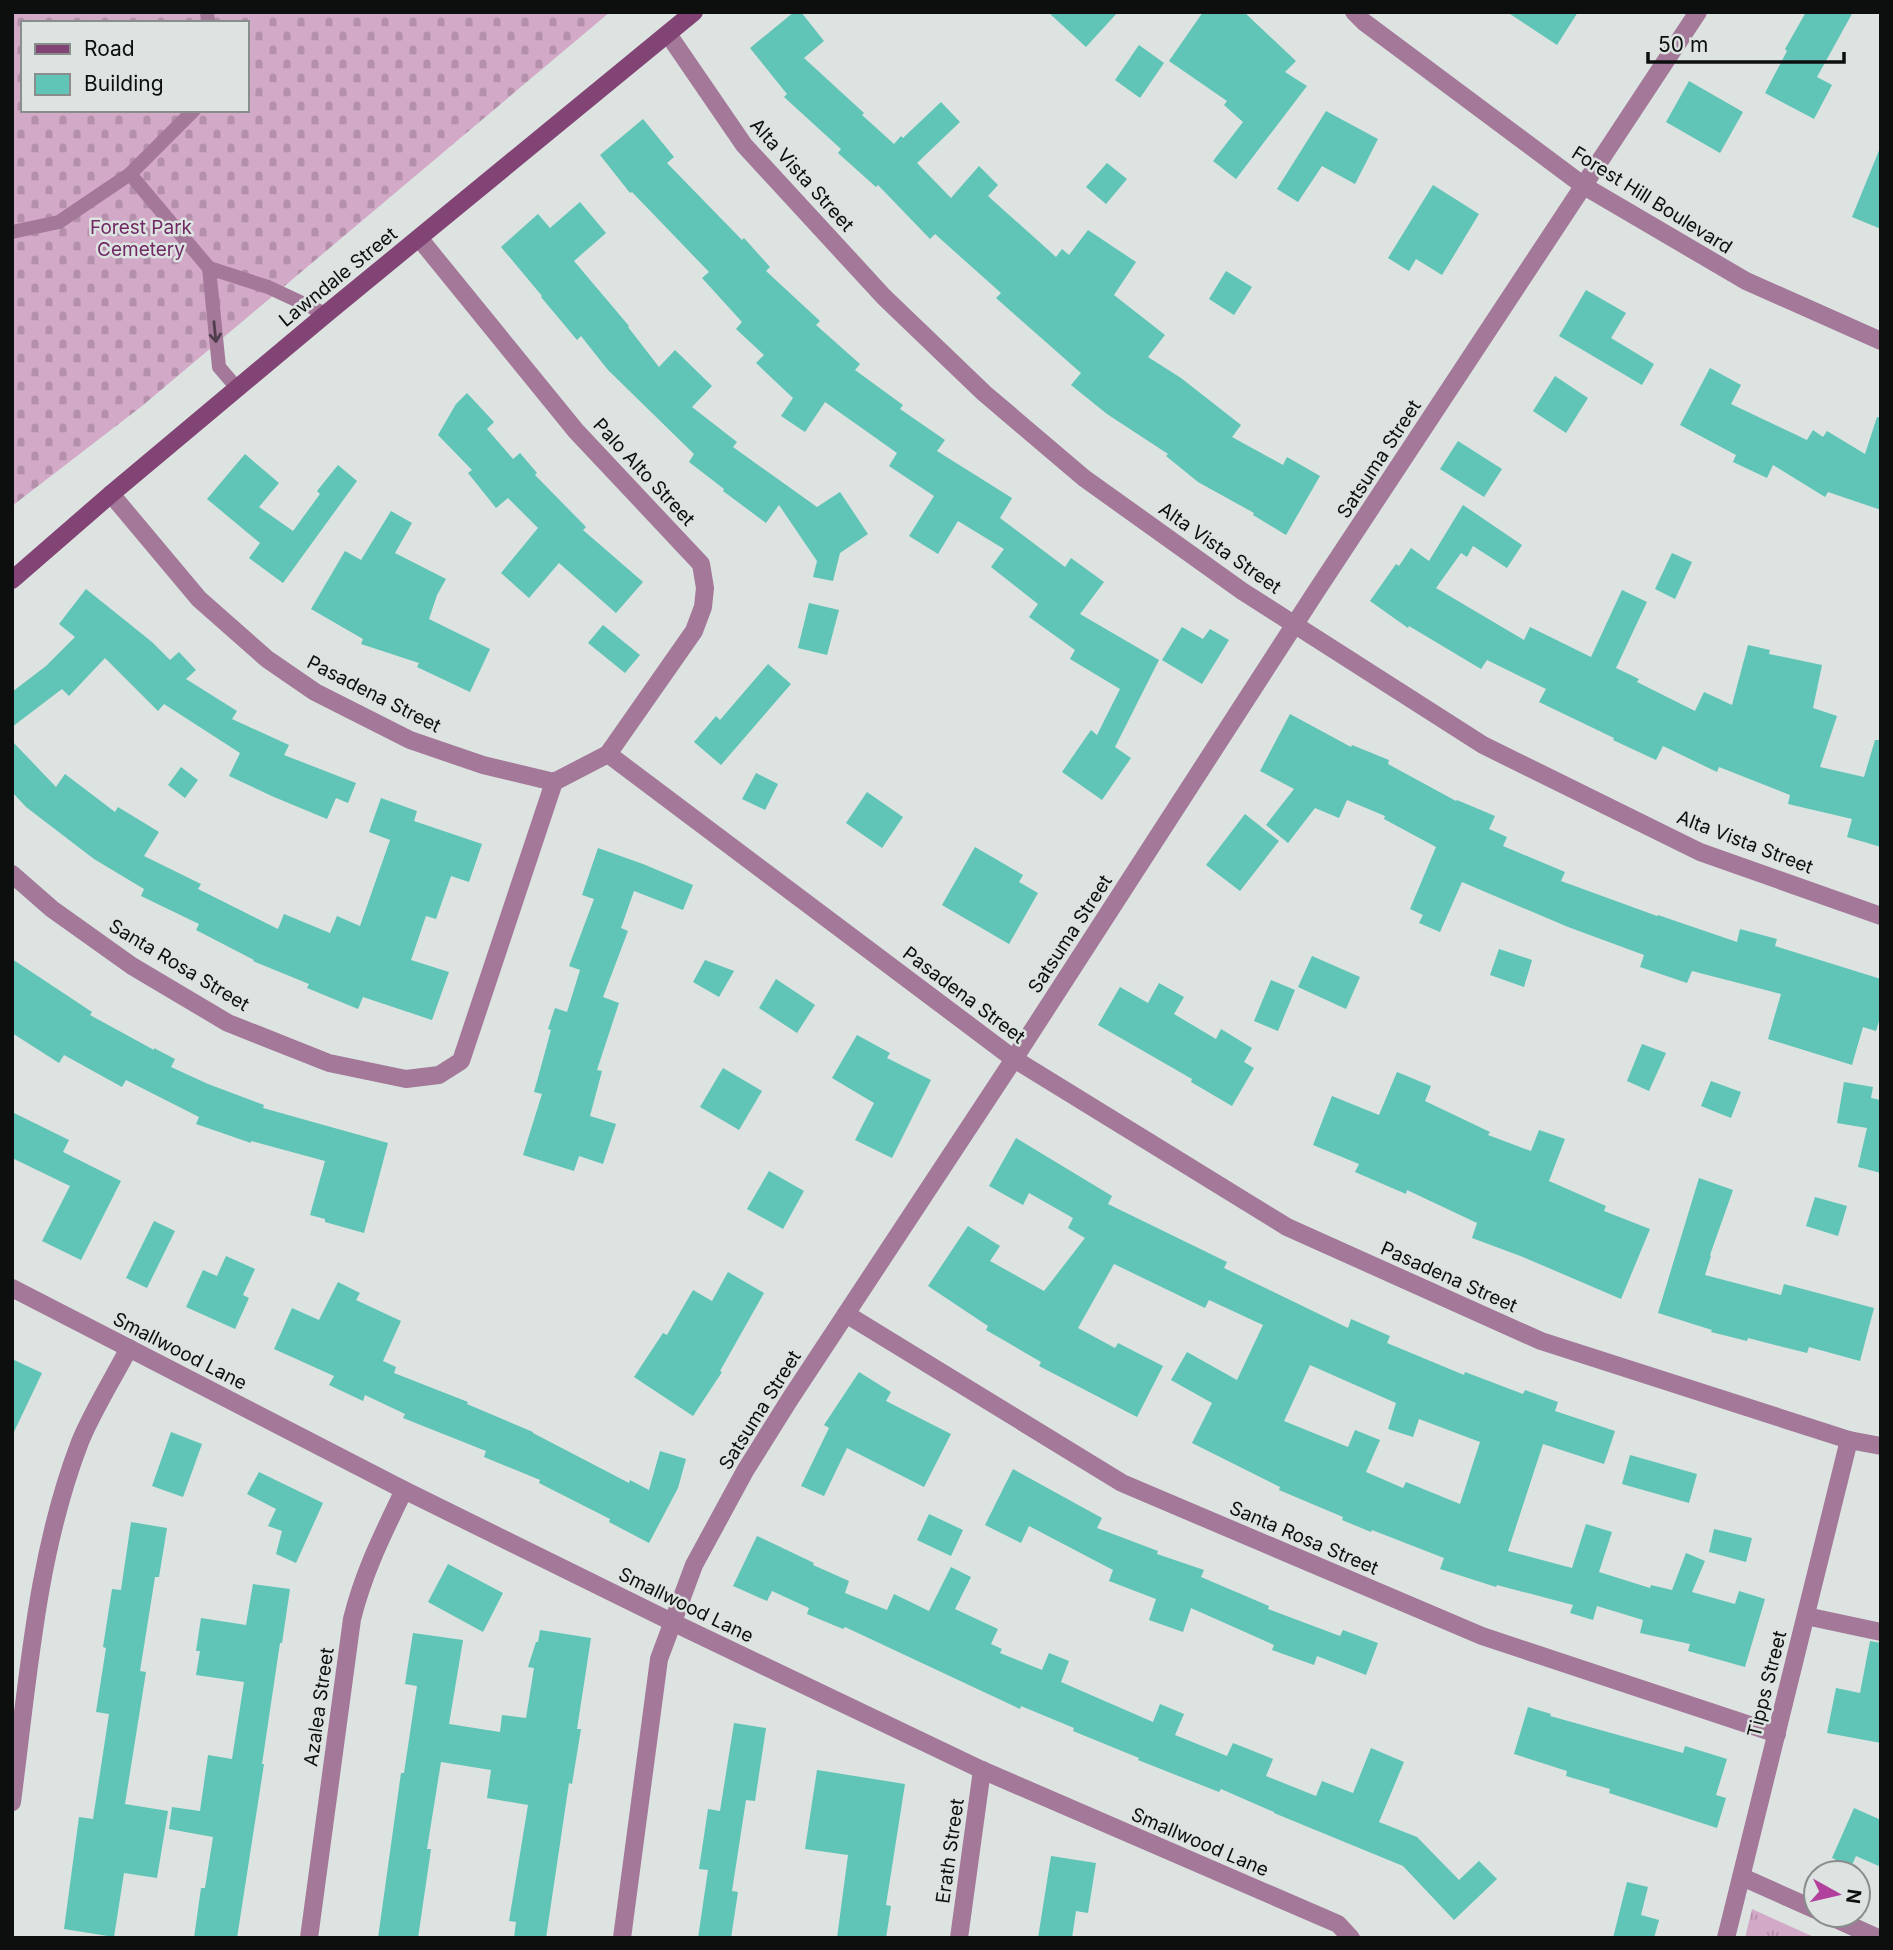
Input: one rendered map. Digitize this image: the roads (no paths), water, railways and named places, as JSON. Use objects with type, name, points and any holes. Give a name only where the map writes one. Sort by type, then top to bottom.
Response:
[{"type":"main road","name":"Lawndale Street","points":[[12,580],[326,313],[694,12]]},
{"type":"street","name":"Forest Hill Boulevard","points":[[1354,12],[1584,186],[1746,281],[1881,341]]},
{"type":"street","name":"Satsuma Street","points":[[622,1938],[659,1659],[694,1565],[745,1471],[1295,624],[1698,12]]},
{"type":"street","name":"Alta Vista Street","points":[[668,34],[744,145],[884,297],[984,393],[1084,478],[1242,591],[1471,738],[1700,852],[1881,915]]},
{"type":"street","name":"Palo Alto Street","points":[[419,238],[576,431],[701,564],[705,588],[703,607],[694,631],[608,754]]},
{"type":"street","name":"Pasadena Street","points":[[110,494],[199,599],[267,659],[315,692],[410,740],[482,765],[554,782]]},
{"type":"street","points":[[554,782],[608,754]]},
{"type":"street","name":"Pasadena Street","points":[[608,754],[1014,1059],[1287,1227],[1541,1341],[1849,1440],[1881,1446]]},
{"type":"street","name":"Santa Rosa Street","points":[[12,873],[52,909],[132,966],[228,1023],[329,1063],[406,1079],[439,1075],[461,1061],[554,782]]},
{"type":"street","name":"Smallwood Lane","points":[[12,1287],[404,1490],[672,1622],[982,1770],[1338,1924],[1351,1938]]},
{"type":"street","name":"Santa Rosa Street","points":[[846,1314],[1122,1483],[1482,1636],[1777,1734]]},
{"type":"street","points":[[12,1802],[45,1560],[64,1487],[81,1439],[129,1348]]},
{"type":"street","name":"Tipps Street","points":[[1726,1938],[1849,1440]]},
{"type":"street","name":"Azalea Street","points":[[309,1938],[352,1619],[371,1558],[404,1490]]},
{"type":"street","points":[[1806,1616],[1881,1632]]},
{"type":"street","name":"Erath Street","points":[[959,1938],[982,1770]]},
{"type":"street","points":[[1742,1877],[1802,1904]]},
{"type":"street","points":[[1858,1929],[1878,1938]]},
{"type":"lane","points":[[12,232],[58,222],[130,174],[192,112]]},
{"type":"lane","points":[[130,174],[209,268],[268,287],[326,313]]},
{"type":"lane","points":[[209,268],[219,367],[237,388]]},
{"type":"park label","name":"Forest Park Cemetery","points":[[141,238]]}]
